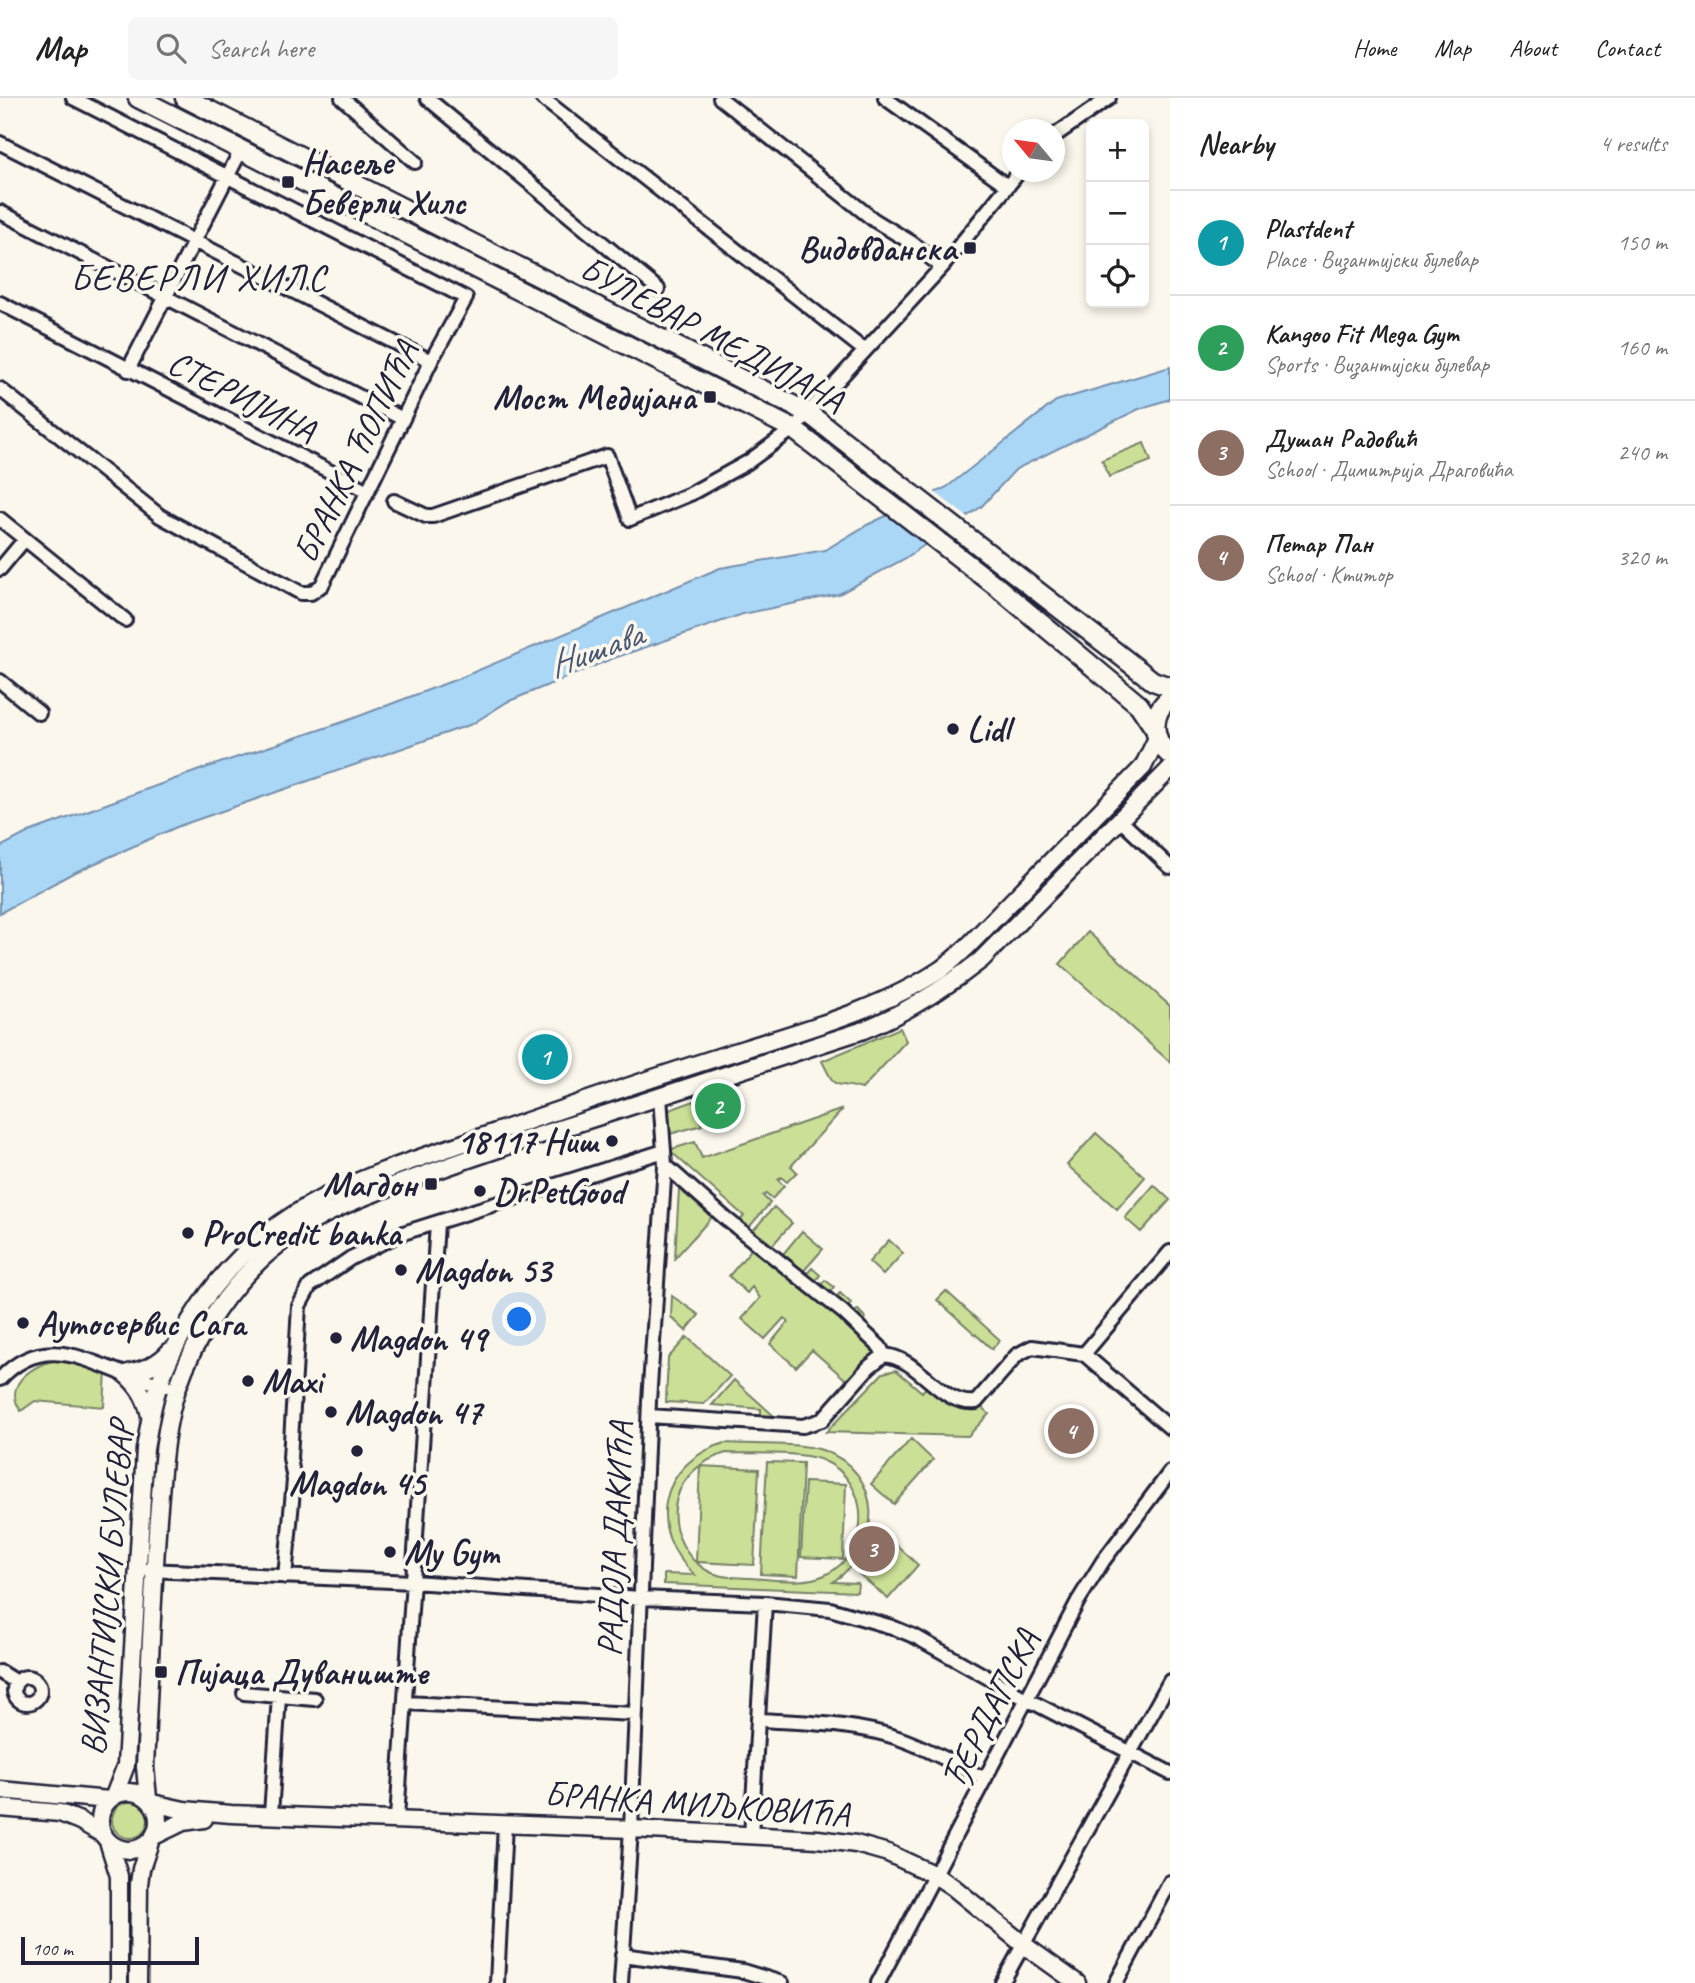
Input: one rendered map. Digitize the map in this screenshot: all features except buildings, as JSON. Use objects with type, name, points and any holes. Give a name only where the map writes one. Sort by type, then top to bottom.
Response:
[{"type":"main road","name":"БУЛЕВАР МЕДИЈАНА","points":[[138,98],[793,429],[996,586],[1139,705],[1161,747],[1170,755]]},
{"type":"main road","name":"БУЛЕВАР МЕДИЈАНА","points":[[193,100],[808,413],[1153,681],[1170,687]]},
{"type":"main road","points":[[1156,734],[1160,708],[1170,698]]},
{"type":"street","points":[[72,98],[227,177]]},
{"type":"street","points":[[342,98],[415,162]]},
{"type":"street","points":[[427,98],[658,289]]},
{"type":"street","points":[[542,98],[864,350]]},
{"type":"street","points":[[720,98],[874,220],[912,243],[942,267]]},
{"type":"street","points":[[886,98],[1006,185]]},
{"type":"street","points":[[1065,128],[1107,98]]},
{"type":"street","points":[[0,143],[431,361]]},
{"type":"street","name":"СТЕРИЈИНА","points":[[128,370],[241,150]]},
{"type":"street","name":"БРАНКА ЋОПИЋА","points":[[0,389],[160,516],[301,593],[310,593],[322,585],[431,361],[466,298],[227,177]]},
{"type":"street","points":[[793,429],[942,267],[1009,182]]},
{"type":"street","name":"СТЕРИЈИНА","points":[[0,212],[404,419]]},
{"type":"street","name":"СТЕРИЈИНА","points":[[0,303],[368,491]]},
{"type":"street","name":"БУЛЕВАР МЕДИЈАНА","points":[[394,501],[426,516],[433,516],[607,456],[630,519],[690,494],[748,462],[793,429]]},
{"type":"street","points":[[0,519],[125,620]]},
{"type":"street","points":[[0,569],[25,539]]},
{"type":"street","points":[[0,681],[39,713]]},
{"type":"street","name":"ВИЗАНТИЈСКИ БУЛЕВАР","points":[[111,1798],[126,1765],[145,1449],[151,1418],[159,1383],[176,1344],[201,1303],[230,1264],[295,1212],[359,1180],[671,1072],[844,1016],[878,1003],[941,969],[968,946],[1143,767],[1156,734]]},
{"type":"street","name":"ВИЗАНТИЈСКИ БУЛЕВАР","points":[[150,1801],[145,1767],[154,1570],[163,1450],[177,1389],[190,1358],[216,1313],[243,1277],[277,1245],[304,1226],[331,1210],[374,1192],[484,1153],[861,1031],[935,995],[981,960],[1170,769]]},
{"type":"street","points":[[1119,820],[1170,867]]},
{"type":"street","name":"РАДОЈА ДАКИЋА","points":[[621,1983],[631,1829],[649,1416],[665,1165],[660,1097]]},
{"type":"street","points":[[285,1577],[294,1480],[290,1458],[299,1306],[310,1286],[351,1258],[400,1234],[664,1151]]},
{"type":"street","points":[[665,1165],[725,1218],[843,1312],[880,1347],[884,1355]]},
{"type":"street","points":[[397,1818],[437,1224]]},
{"type":"street","points":[[1084,1354],[1170,1252]]},
{"type":"street","points":[[125,1374],[150,1368],[163,1360],[176,1344]]},
{"type":"street","points":[[649,1416],[803,1426],[819,1423],[869,1367],[884,1355],[894,1355],[907,1362],[948,1395],[970,1403],[976,1402],[1017,1355],[1032,1347],[1084,1354],[1170,1428]]},
{"type":"street","name":"ВИЗАНТИЈСКИ БУЛЕВАР","points":[[0,1379],[24,1360],[50,1352],[72,1355],[177,1389]]},
{"type":"street","points":[[125,1374],[138,1385],[151,1418]]},
{"type":"street","name":"ЂЕРДАПСКА","points":[[878,1983],[1078,1601],[1103,1561],[1170,1472]]},
{"type":"street","points":[[137,1570],[413,1582],[830,1609],[916,1637],[1025,1699],[1170,1773]]},
{"type":"street","points":[[751,1836],[765,1603]]},
{"type":"street","points":[[0,1672],[16,1682]]},
{"type":"street","points":[[1002,1983],[1170,1681]]},
{"type":"street","points":[[244,1693],[315,1699]]},
{"type":"street","points":[[271,1814],[279,1696]]},
{"type":"street","points":[[405,1703],[635,1714]]},
{"type":"street","points":[[760,1720],[843,1726],[878,1732],[919,1746],[985,1779]]},
{"type":"street","points":[[0,1790],[111,1798],[135,1792],[150,1801],[158,1819],[141,1869],[139,1884],[138,1983]]},
{"type":"street","points":[[111,1798],[100,1817],[119,1876],[119,1983]]},
{"type":"street","name":"БРАНКА МИЉКОВИЋА","points":[[150,1801],[184,1811],[231,1814],[397,1818],[631,1829],[818,1839],[856,1844],[888,1853],[935,1875],[1077,1983]]},
{"type":"street","points":[[0,1808],[60,1813],[80,1821],[121,1849],[144,1846],[152,1839]]},
{"type":"street","name":"БРАНКА МИЉКОВИЋА","points":[[152,1839],[183,1822],[231,1814]]},
{"type":"street","points":[[497,1983],[505,1824]]},
{"type":"street","points":[[1116,1983],[1170,1882]]},
{"type":"street","points":[[622,1955],[743,1971],[782,1983]]},
{"type":"green space","points":[[1144,443],[1151,461],[1109,477],[1102,460]]},
{"type":"green space","points":[[1088,932],[1170,1006],[1170,1062],[1060,964]]},
{"type":"green space","points":[[900,1028],[906,1041],[862,1089],[833,1082],[822,1061]]},
{"type":"green space","points":[[694,1101],[702,1125],[663,1136],[661,1113]]},
{"type":"green space","points":[[843,1109],[791,1166],[797,1172],[787,1182],[781,1177],[778,1180],[784,1186],[772,1199],[766,1194],[763,1196],[770,1203],[744,1233],[735,1227],[744,1216],[669,1150],[695,1142],[702,1158]]},
{"type":"green space","points":[[1096,1133],[1145,1177],[1117,1209],[1067,1165]]},
{"type":"green space","points":[[1154,1185],[1170,1200],[1141,1232],[1125,1218]]},
{"type":"green space","points":[[679,1189],[712,1217],[675,1258]]},
{"type":"green space","points":[[774,1207],[792,1223],[768,1250],[779,1259],[802,1231],[823,1249],[800,1275],[803,1278],[812,1268],[820,1275],[812,1285],[817,1289],[825,1280],[834,1287],[826,1297],[831,1302],[840,1293],[851,1303],[844,1311],[851,1313],[858,1310],[865,1317],[863,1324],[884,1355],[853,1386],[812,1350],[796,1367],[770,1344],[788,1322],[784,1318],[765,1339],[742,1319],[760,1298],[752,1287],[747,1293],[729,1276],[750,1251],[748,1236]]},
{"type":"green space","points":[[889,1240],[903,1253],[883,1275],[869,1262]]},
{"type":"green space","points":[[946,1291],[1000,1340],[992,1349],[937,1300]]},
{"type":"green space","points":[[672,1296],[699,1315],[686,1331],[671,1317]]},
{"type":"green space","points":[[687,1337],[730,1376],[704,1404],[666,1402],[668,1358]]},
{"type":"green space","points":[[65,1359],[106,1370],[104,1407],[35,1401],[21,1411],[16,1400],[19,1382],[26,1374],[45,1363]]},
{"type":"green space","points":[[896,1370],[922,1392],[931,1382],[976,1402],[989,1414],[968,1436],[826,1432],[883,1373]]},
{"type":"green space","points":[[734,1380],[784,1425],[761,1423],[761,1409],[712,1405]]},
{"type":"green space","points":[[911,1439],[933,1460],[894,1504],[871,1484]]},
{"type":"green space","points":[[725,1443],[787,1445],[812,1447],[843,1460],[857,1475],[867,1492],[869,1530],[862,1550],[850,1567],[833,1582],[858,1583],[857,1592],[664,1584],[664,1574],[695,1575],[679,1557],[669,1538],[665,1519],[666,1500],[673,1482],[685,1465],[703,1452]],"holes":[[[726,1453],[788,1454],[822,1460],[838,1470],[850,1483],[858,1499],[858,1534],[852,1550],[841,1564],[825,1575],[807,1580],[728,1577],[708,1571],[694,1561],[683,1545],[676,1529],[675,1513],[677,1498],[684,1483],[708,1460]]]},
{"type":"green space","points":[[767,1462],[803,1463],[798,1576],[761,1574]]},
{"type":"green space","points":[[700,1466],[759,1469],[754,1565],[696,1562]]},
{"type":"green space","points":[[805,1482],[846,1484],[843,1559],[801,1557]]},
{"type":"green space","points":[[890,1539],[918,1565],[888,1599],[859,1574]]},
{"type":"green space","points":[[130,1802],[143,1807],[148,1820],[143,1833],[130,1838],[117,1833],[112,1820],[117,1807]]},
{"type":"water","name":"Нишава","points":[[1170,367],[1170,399],[1139,409],[1016,469],[981,507],[904,559],[839,594],[743,614],[611,659],[507,702],[472,724],[179,826],[71,874],[0,913],[0,847],[29,832],[208,767],[346,721],[460,678],[720,568],[825,550],[867,525],[947,487],[1056,401]]},
{"type":"pier","points":[[932,490],[970,519],[930,545],[887,512]]},
{"type":"place","name":"Насеље Беверли Хилс","points":[[288,182]]},
{"type":"place","name":"Видовданска","points":[[970,248]]},
{"type":"place","name":"Мост Медијана","points":[[710,397]]},
{"type":"place","name":"Lidl","points":[[953,729]]},
{"type":"place","name":"Plastdent","points":[[545,1057]]},
{"type":"place","name":"Kangoo Fit Mega Gym","points":[[718,1106]]},
{"type":"place","name":"18117 Ниш","points":[[612,1141]]},
{"type":"place","name":"Магдон","points":[[431,1184]]},
{"type":"place","name":"DrPetGood","points":[[480,1191]]},
{"type":"place","name":"ProCredit banka","points":[[188,1233]]},
{"type":"place","name":"Magdon 53","points":[[401,1270]]},
{"type":"place","name":"Аутосервис Сага","points":[[23,1323]]},
{"type":"place","name":"Magdon 49","points":[[336,1338]]},
{"type":"place","name":"Maxi","points":[[248,1381]]},
{"type":"place","name":"Magdon 47","points":[[331,1412]]},
{"type":"place","name":"Петар Пан","points":[[1071,1431]]},
{"type":"place","name":"Magdon 45","points":[[357,1451]]},
{"type":"place","name":"Душан Радовић","points":[[872,1549]]},
{"type":"place","name":"My Gym","points":[[390,1552]]},
{"type":"place","name":"Пијаца Дуваниште","points":[[161,1672]]},
{"type":"district","name":"БЕВЕРЛИ ХИЛС","points":[[199,277]]}]
